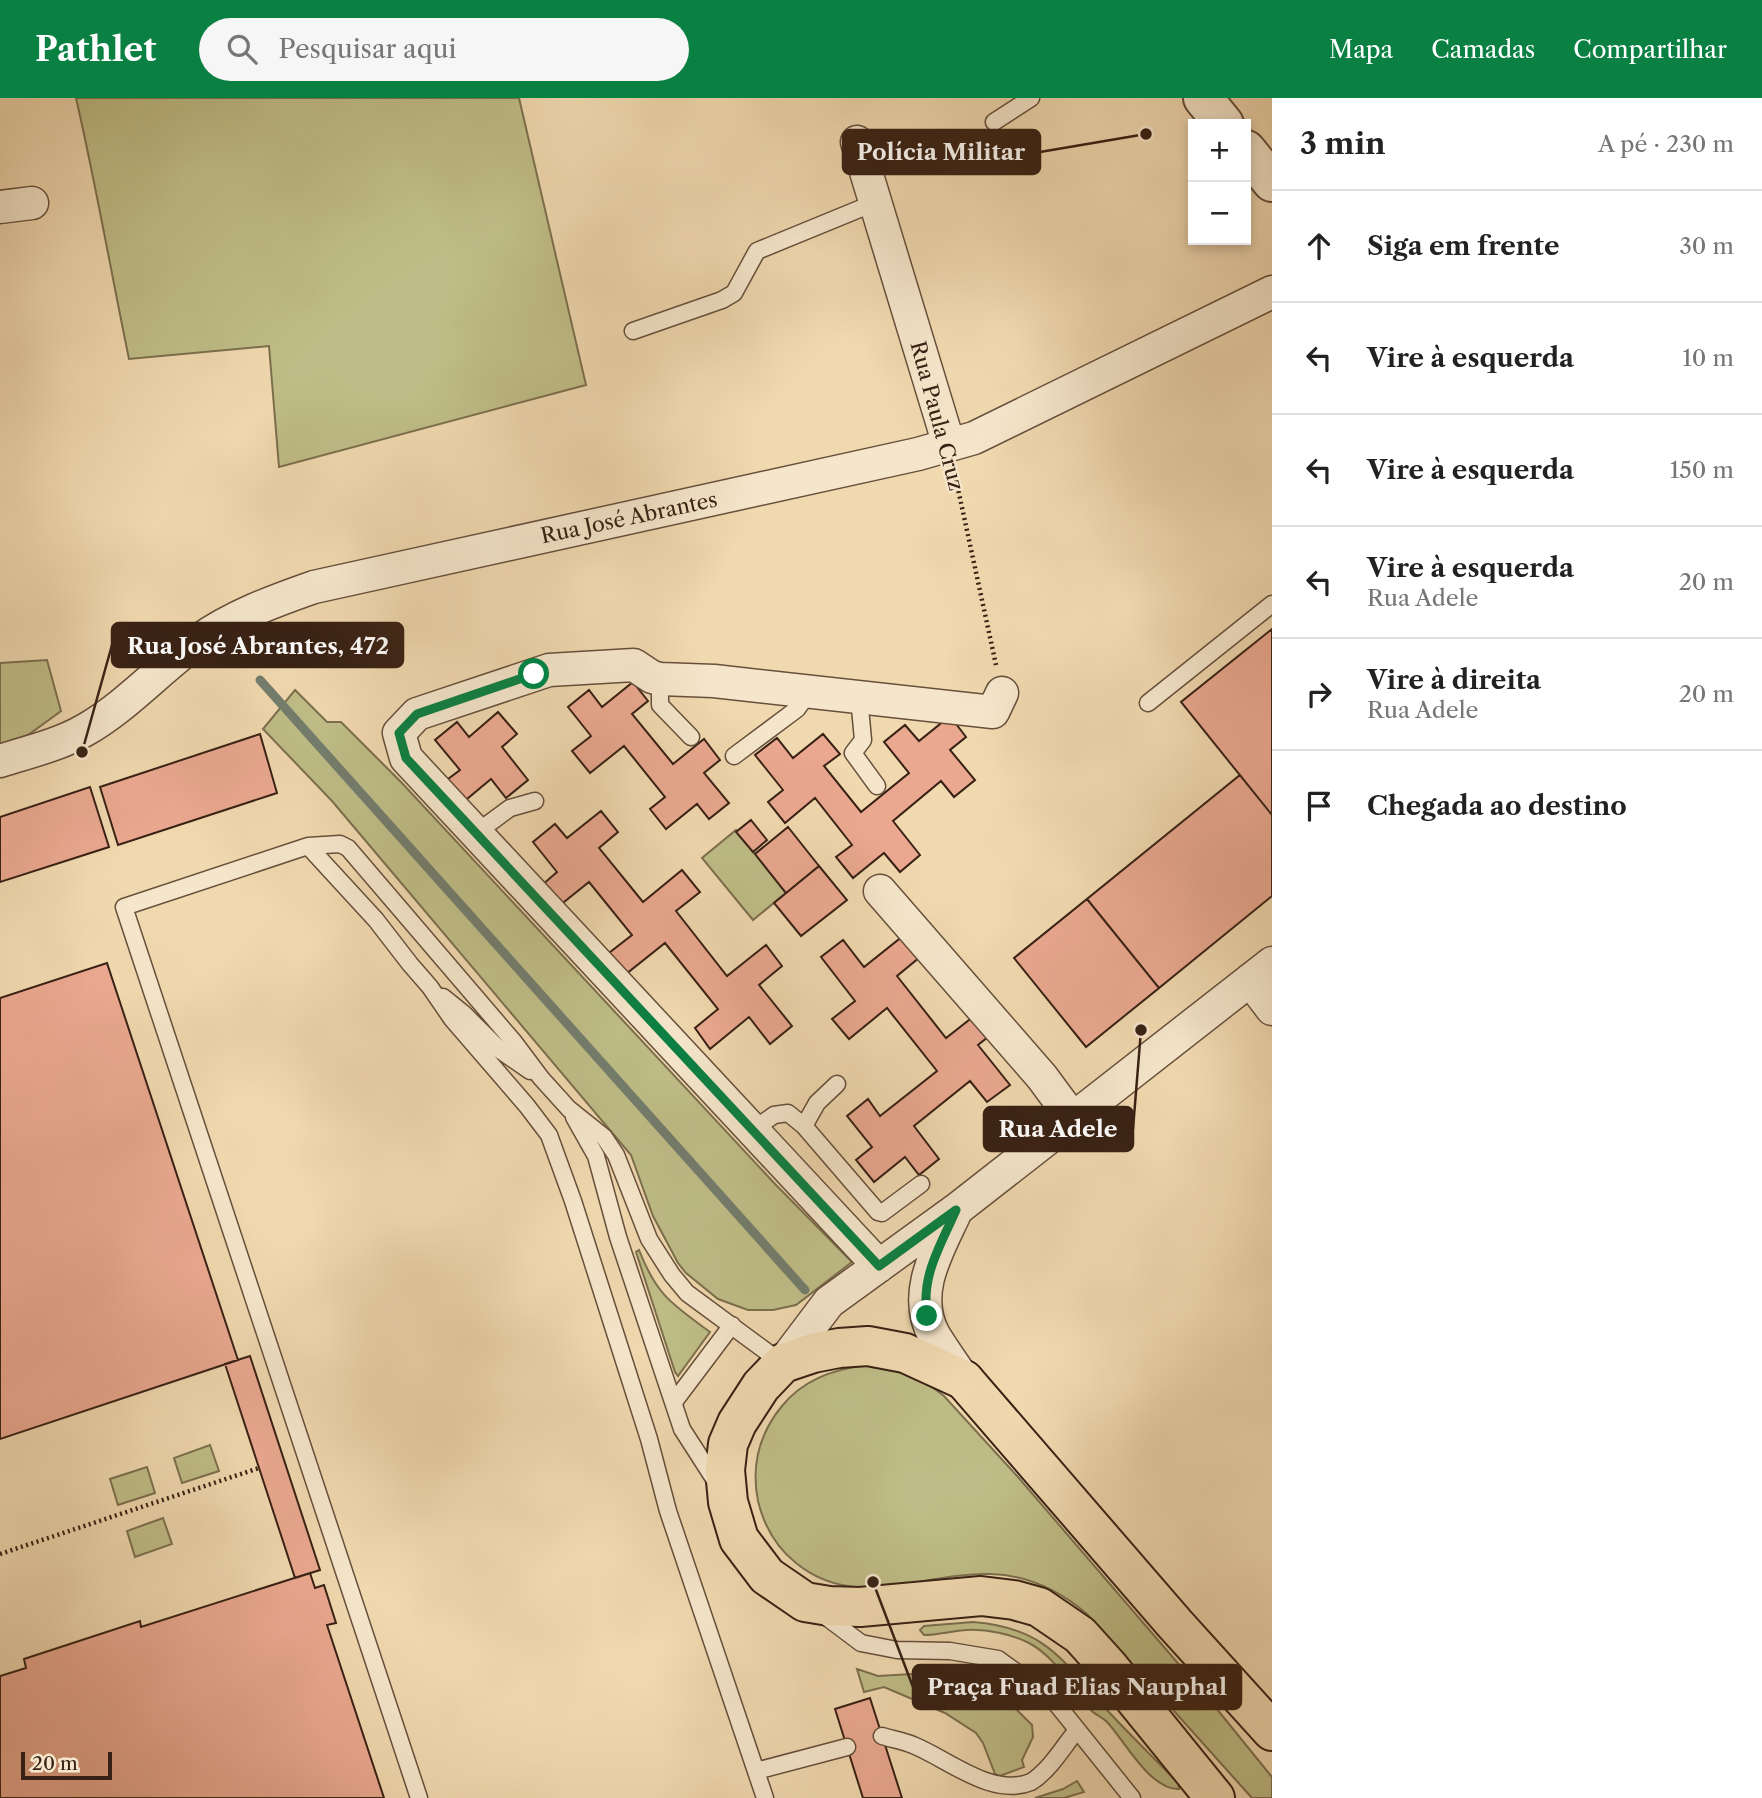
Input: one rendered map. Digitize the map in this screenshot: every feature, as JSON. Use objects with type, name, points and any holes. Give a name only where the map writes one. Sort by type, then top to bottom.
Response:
[{"type":"highway","points":[[1215,1798],[1080,1635],[1038,1608],[1014,1600],[981,1596],[871,1606],[829,1606],[805,1601],[767,1576],[739,1539],[728,1502],[725,1470],[728,1444],[737,1423],[761,1386],[783,1363],[813,1353],[868,1346],[905,1353],[964,1380],[1175,1624],[1272,1731]]},
{"type":"street","points":[[1203,98],[1220,119]]},
{"type":"street","name":"Rua Paula Cruz","points":[[857,142],[949,445]]},
{"type":"street","points":[[1251,156],[1272,182]]},
{"type":"street","points":[[0,207],[32,203]]},
{"type":"street","name":"Rua José Abrantes","points":[[0,761],[68,740],[112,712],[198,640],[231,621],[314,587],[918,454],[974,438],[1272,292]]},
{"type":"street","points":[[879,1266],[406,758],[399,733],[417,714],[549,670],[634,664],[652,677],[660,679],[714,681],[993,712],[1002,693]]},
{"type":"street","points":[[880,891],[1042,1077],[1073,1119]]},
{"type":"street","points":[[783,1363],[829,1303],[956,1210],[1261,972],[1272,1009]]},
{"type":"street","points":[[956,1210],[927,1275],[925,1300],[933,1333],[964,1380]]},
{"type":"lane","points":[[993,122],[1031,98]]},
{"type":"lane","points":[[634,331],[722,300],[734,293],[757,251],[874,203]]},
{"type":"lane","points":[[1148,703],[1272,604]]},
{"type":"lane","points":[[660,679],[660,705],[691,737]]},
{"type":"lane","points":[[734,756],[797,709],[810,691]]},
{"type":"lane","points":[[859,697],[863,740],[853,753],[877,786]]},
{"type":"lane","points":[[476,833],[510,807],[535,801]]},
{"type":"lane","points":[[419,1798],[124,907],[308,846],[340,844],[348,849],[506,1033],[541,1078],[569,1109],[604,1138],[616,1155],[649,1239],[687,1293],[783,1363]]},
{"type":"lane","points":[[308,846],[376,920],[452,1018],[549,1135],[593,1262],[610,1323],[649,1439],[668,1511],[765,1798]]},
{"type":"lane","points":[[430,987],[464,1014],[501,1051],[541,1078]]},
{"type":"lane","points":[[804,1126],[817,1103],[837,1084]]},
{"type":"lane","points":[[569,1109],[596,1156],[618,1237],[682,1429],[728,1502]]},
{"type":"lane","points":[[753,1130],[774,1115],[788,1113],[804,1126],[878,1212],[882,1213],[921,1184]]},
{"type":"lane","points":[[674,1402],[732,1325]]},
{"type":"lane","points":[[805,1601],[861,1643],[897,1650],[950,1651],[998,1659],[1051,1697],[1132,1798]]},
{"type":"lane","points":[[882,1736],[913,1745],[986,1786],[1007,1788],[1028,1784],[1043,1773],[1077,1730]]},
{"type":"lane","points":[[756,1771],[847,1746]]},
{"type":"path","name":"Rua Paula Cruz","points":[[949,445],[1002,693]]},
{"type":"path","points":[[0,1554],[259,1468]]},
{"type":"shaded area","points":[[76,98],[519,98],[586,385],[279,467],[269,346],[129,359]]},
{"type":"shaded area","points":[[47,660],[61,711],[28,735],[0,744],[0,663]]},
{"type":"shaded area","points":[[295,690],[327,722],[341,722],[401,782],[776,1185],[852,1262],[796,1305],[773,1310],[748,1310],[718,1299],[686,1273],[653,1216],[631,1155],[332,801],[263,729]]},
{"type":"shaded area","points":[[736,830],[786,893],[753,920],[702,858]]},
{"type":"shaded area","points":[[639,1250],[659,1289],[685,1314],[710,1332],[678,1376],[636,1252]]},
{"type":"shaded area","points":[[865,1365],[901,1371],[928,1384],[944,1396],[1018,1477],[1212,1703],[1272,1777],[1272,1798],[1252,1798],[1087,1614],[1066,1598],[1030,1581],[991,1574],[890,1586],[842,1585],[819,1577],[796,1563],[782,1550],[767,1527],[758,1501],[756,1463],[762,1439],[782,1406],[799,1389],[830,1373]]},
{"type":"shaded area","points":[[210,1445],[219,1471],[182,1483],[174,1458]]},
{"type":"shaded area","points":[[147,1467],[155,1493],[118,1505],[110,1479]]},
{"type":"shaded area","points":[[163,1518],[172,1544],[135,1557],[127,1531]]},
{"type":"shaded area","points":[[973,1622],[1018,1631],[1036,1639],[1050,1650],[1178,1783],[1179,1789],[1158,1782],[1148,1773],[1107,1722],[1090,1709],[1039,1649],[1015,1637],[991,1631],[967,1630],[924,1635],[920,1630],[924,1626]]},
{"type":"shaded area","points":[[857,1669],[878,1676],[912,1674],[957,1679],[987,1690],[1010,1703],[1032,1725],[1033,1737],[1022,1760],[1024,1767],[1000,1776],[995,1774],[983,1743],[976,1733],[945,1713],[884,1687],[864,1692]]},
{"type":"shaded area","points":[[1077,1781],[1084,1792],[1064,1798],[1035,1798],[1063,1789]]},
{"type":"building","points":[[1272,629],[1272,815],[1181,702]]},
{"type":"building","points":[[633,682],[648,701],[632,714],[673,764],[704,739],[720,760],[704,773],[729,803],[709,819],[697,804],[666,829],[650,809],[665,797],[624,746],[590,773],[572,751],[591,736],[568,707],[589,690],[602,707]]},
{"type":"building","points":[[498,712],[517,734],[502,747],[528,780],[506,798],[491,779],[461,804],[444,782],[460,770],[435,740],[457,722],[469,737]]},
{"type":"building","points":[[950,716],[966,737],[950,750],[975,780],[954,797],[941,781],[893,821],[920,855],[900,872],[884,853],[853,878],[836,857],[852,845],[815,798],[785,823],[768,802],[783,790],[755,755],[777,738],[793,758],[823,734],[840,754],[824,766],[861,812],[909,773],[884,742],[905,725],[919,741]]},
{"type":"building","points":[[260,734],[277,793],[118,845],[100,787]]},
{"type":"building","points":[[1240,775],[1272,815],[1272,896],[1159,988],[1087,899]]},
{"type":"building","points":[[90,787],[109,847],[0,882],[0,817]]},
{"type":"building","points":[[601,811],[618,832],[599,848],[643,902],[682,870],[700,892],[676,911],[727,976],[766,945],[782,966],[759,985],[792,1026],[770,1044],[749,1017],[710,1049],[695,1028],[718,1009],[665,943],[626,974],[609,953],[632,935],[589,882],[559,906],[542,885],[557,872],[533,842],[555,824],[567,838]]},
{"type":"building","points":[[751,820],[767,840],[753,852],[736,832]]},
{"type":"building","points":[[788,827],[819,866],[786,893],[755,854]]},
{"type":"building","points":[[819,866],[847,900],[801,936],[774,903]]},
{"type":"building","points":[[1087,899],[1159,988],[1086,1047],[1014,958]]},
{"type":"building","points":[[903,936],[920,957],[897,976],[946,1038],[983,1009],[998,1029],[978,1045],[1010,1085],[987,1102],[970,1081],[914,1126],[939,1159],[919,1175],[905,1157],[874,1182],[856,1160],[872,1147],[847,1116],[868,1099],[880,1116],[937,1071],[887,1008],[849,1039],[832,1019],[855,1001],[821,957],[843,940],[864,967]]},
{"type":"building","points":[[107,963],[238,1360],[0,1439],[0,998]]},
{"type":"building","points":[[250,1356],[320,1570],[295,1578],[225,1364]]},
{"type":"building","points":[[310,1573],[315,1588],[324,1585],[336,1623],[327,1625],[384,1798],[0,1798],[0,1676],[26,1668],[24,1659],[140,1621],[141,1627]]},
{"type":"building","points":[[870,1698],[902,1798],[863,1798],[835,1709]]},
{"type":"waterway","points":[[260,680],[805,1290]]},
{"type":"place","name":"Polícia Militar","points":[[1146,134]]},
{"type":"place","name":"Rua José Abrantes, 472","points":[[82,752]]},
{"type":"place","name":"Rua Adele","points":[[1141,1030]]},
{"type":"place","name":"Praça Fuad Elias Nauphal","points":[[873,1582]]},
{"type":"route","points":[[534,674],[417,714],[399,733],[406,758],[879,1266],[956,1210],[927,1275],[927,1316]]}]
